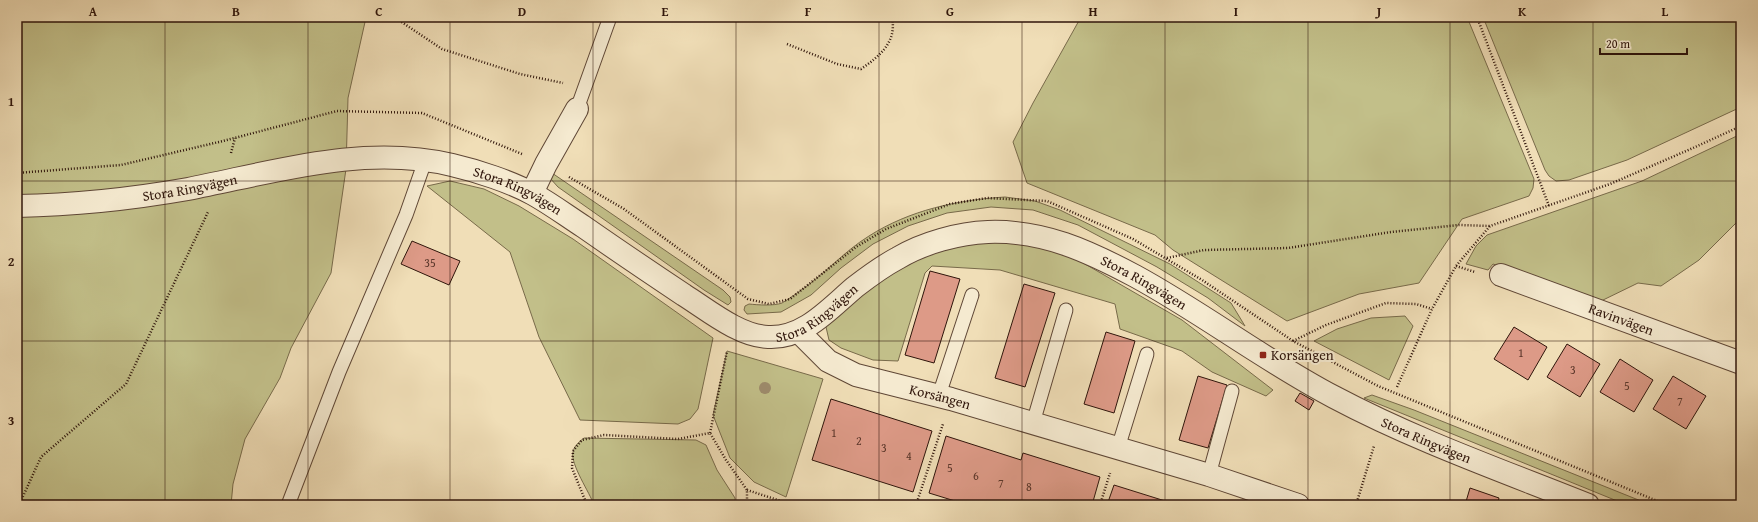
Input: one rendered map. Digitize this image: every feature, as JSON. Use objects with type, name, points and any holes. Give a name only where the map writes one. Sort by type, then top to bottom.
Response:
[{"type":"street","points":[[532,193],[576,109]]},
{"type":"street","name":"Stora Ringvägen","points":[[17,206],[62,206],[123,200],[223,182],[321,161],[384,156],[452,165],[492,177],[532,193],[715,315],[747,333],[771,338],[799,332],[858,285],[900,256],[931,243],[960,235],[984,232],[1015,232],[1051,239],[1084,250],[1164,292],[1263,355],[1332,396],[1400,429],[1588,505]]},
{"type":"street","name":"Ravinvägen","points":[[1501,275],[1741,363]]},
{"type":"street","name":"Korsängen","points":[[799,332],[828,361],[856,375],[945,397],[1209,475],[1298,505]]},
{"type":"lane","points":[[576,109],[610,17]]},
{"type":"lane","points":[[288,505],[339,372],[406,215],[425,161]]},
{"type":"lane","points":[[945,397],[972,295]]},
{"type":"lane","points":[[1033,423],[1066,310]]},
{"type":"lane","points":[[1118,448],[1147,354]]},
{"type":"lane","points":[[1209,475],[1232,391]]},
{"type":"path","points":[[394,17],[442,49],[520,74],[583,87]]},
{"type":"path","points":[[787,44],[837,64],[861,69],[876,58],[888,44],[894,28],[892,17]]},
{"type":"path","points":[[1477,17],[1549,206]]},
{"type":"path","points":[[1167,258],[1204,250],[1288,248],[1459,225],[1490,226],[1610,184],[1741,126]]},
{"type":"path","points":[[19,505],[41,457],[126,384],[223,182],[235,138]]},
{"type":"path","points":[[1397,386],[1432,309],[1456,266],[1490,226]]},
{"type":"path","points":[[747,505],[747,490],[710,433],[729,341],[748,299]]},
{"type":"path","points":[[1293,340],[1326,324],[1386,303],[1416,304],[1432,309]]},
{"type":"path","points":[[916,505],[945,397]]},
{"type":"path","points":[[587,505],[572,468],[573,451],[582,440],[604,435],[678,439],[710,433]]},
{"type":"path","points":[[1356,505],[1374,445]]},
{"type":"path","points":[[1100,505],[1118,448]]},
{"type":"path","points":[[747,490],[793,505]]},
{"type":"shaded area","points":[[17,17],[359,17],[365,22],[348,98],[346,169],[331,273],[291,348],[280,378],[245,439],[233,484],[231,505],[17,505]]},
{"type":"shaded area","points":[[1081,17],[1467,17],[1534,179],[1533,188],[1529,196],[1462,219],[1419,283],[1359,294],[1287,321],[1173,250],[1155,235],[1027,183],[1013,142]]},
{"type":"shaded area","points":[[1483,17],[1741,17],[1741,107],[1627,160],[1569,180],[1556,181],[1549,176],[1545,170]]},
{"type":"shaded area","points":[[1741,134],[1741,218],[1699,260],[1661,286],[1638,283],[1601,301],[1493,264],[1488,270],[1466,264],[1476,246],[1487,235],[1642,181]]},
{"type":"shaded area","points":[[552,173],[723,290],[730,297],[731,302],[728,305],[704,290],[558,187],[549,177]]},
{"type":"shaded area","points":[[450,181],[484,189],[519,206],[573,239],[713,338],[698,409],[690,419],[678,424],[580,420],[539,337],[510,252],[427,186]]},
{"type":"shaded area","points":[[1005,197],[1035,201],[1060,210],[1170,264],[1231,303],[1245,326],[1208,298],[1157,267],[1078,225],[1033,210],[991,207],[947,213],[908,226],[873,244],[841,268],[811,295],[781,312],[747,314],[744,310],[745,306],[749,304],[770,305],[782,303],[816,279],[850,249],[869,236],[901,219],[934,208],[952,204],[987,198]]},
{"type":"shaded area","points":[[1012,238],[1066,253],[1182,320],[1273,390],[1266,396],[1212,372],[1182,351],[1120,329],[1115,304],[1000,270],[932,266],[925,273],[898,361],[873,360],[841,348],[829,340],[826,327],[833,316],[861,292],[917,256],[966,244]]},
{"type":"shaded area","points":[[1405,316],[1413,326],[1389,380],[1314,341],[1337,329],[1371,318]]},
{"type":"shaded area","points":[[727,351],[823,379],[786,497],[754,482],[730,458],[713,415]]},
{"type":"shaded area","points":[[1372,395],[1414,410],[1651,505],[1627,505],[1364,398]]},
{"type":"shaded area","points":[[584,438],[696,440],[706,445],[717,470],[735,498],[735,505],[594,505],[574,464],[574,448]]},
{"type":"building","points":[[412,241],[460,261],[449,285],[401,264]]},
{"type":"building","points":[[930,271],[960,279],[934,363],[905,355]]},
{"type":"building","points":[[1024,284],[1055,293],[1025,387],[995,378]]},
{"type":"building","points":[[1514,327],[1547,347],[1528,380],[1494,359]]},
{"type":"building","points":[[1106,332],[1135,341],[1114,413],[1084,404]]},
{"type":"building","points":[[1567,344],[1600,364],[1580,397],[1547,377]]},
{"type":"building","points":[[1620,359],[1653,380],[1634,412],[1600,392]]},
{"type":"building","points":[[1198,376],[1227,385],[1208,448],[1179,440]]},
{"type":"building","points":[[1673,376],[1706,396],[1686,429],[1653,409]]},
{"type":"building","points":[[1300,393],[1314,401],[1309,410],[1295,401]]},
{"type":"building","points":[[831,399],[932,431],[913,492],[812,460]]},
{"type":"building","points":[[946,436],[1021,460],[1023,453],[1100,477],[1092,505],[968,505],[929,493]]},
{"type":"building","points":[[1114,485],[1178,505],[1107,505]]},
{"type":"building","points":[[1470,488],[1499,498],[1497,505],[1465,505]]},
{"type":"place","name":"Korsängen","points":[[1263,355]]}]
